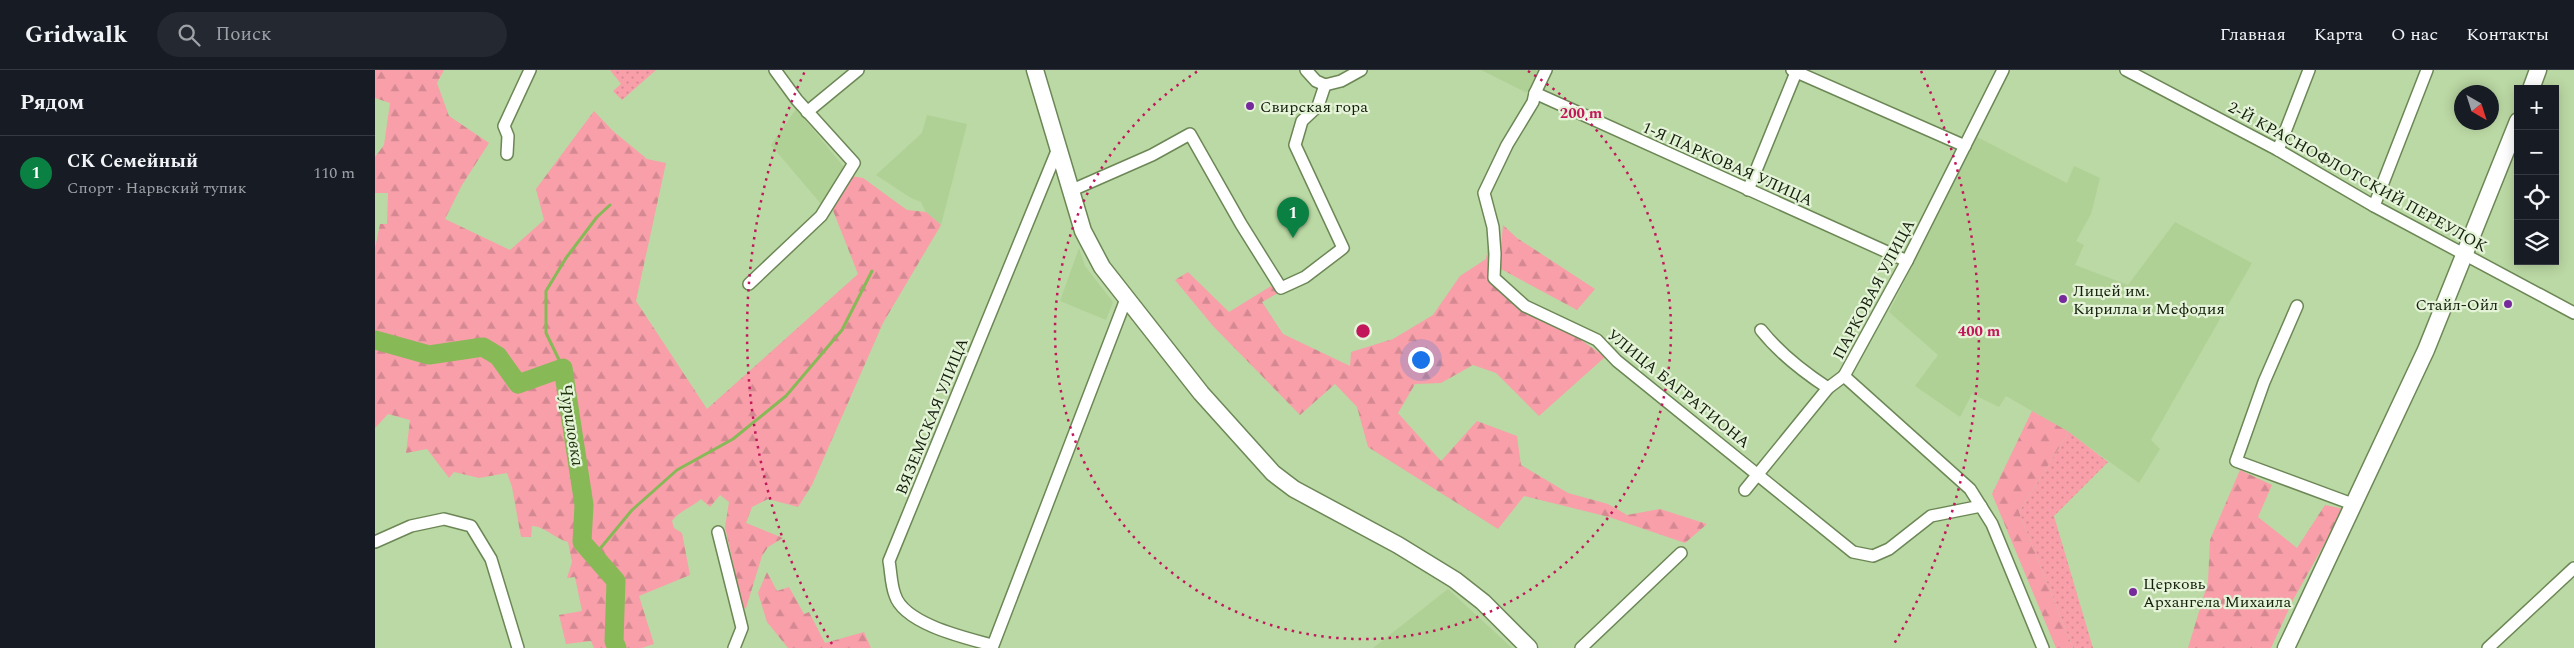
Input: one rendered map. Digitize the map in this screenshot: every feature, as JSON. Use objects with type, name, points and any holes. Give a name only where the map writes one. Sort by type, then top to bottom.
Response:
[{"type":"street","points":[[507,154],[508,136],[504,126],[530,70]]},
{"type":"street","points":[[749,284],[821,216],[854,163],[807,112],[775,70]]},
{"type":"street","points":[[807,112],[858,70]]},
{"type":"street","points":[[1035,70],[1059,146],[1070,191],[1087,238],[1102,267],[1126,300],[1201,393],[1273,473],[1294,489],[1398,545],[1455,580],[1483,602],[1529,648]]},
{"type":"street","points":[[1306,70],[1316,81],[1325,85],[1341,81],[1361,70]]},
{"type":"street","name":"УЛИЦА БАГРАТИОНА","points":[[1546,70],[1535,93],[1533,102],[1507,145],[1485,193],[1493,227],[1494,278],[1500,287],[1525,306],[1597,340],[1617,360],[1853,552],[1873,556],[1889,549],[1931,516],[1981,506]]},
{"type":"street","name":"ПАРКОВАЯ УЛИЦА","points":[[2003,70],[1907,261],[1844,376],[1970,489],[1992,524],[2043,648]]},
{"type":"street","name":"2-Й КРАСНОФЛОТСКИЙ ПЕРЕУЛОК","points":[[2126,70],[2278,150],[2374,206],[2466,253],[2574,313]]},
{"type":"street","points":[[2278,150],[2309,70]]},
{"type":"street","points":[[2374,206],[2427,70]]},
{"type":"street","points":[[2532,85],[2538,70]]},
{"type":"street","points":[[1748,190],[1795,71],[1965,146]]},
{"type":"street","points":[[1070,191],[1152,155],[1190,134],[1241,224],[1281,288],[1305,276],[1343,248],[1295,145],[1302,121],[1318,106],[1325,85]]},
{"type":"street","name":"1-Я ПАРКОВАЯ УЛИЦА","points":[[1535,93],[1907,261]]},
{"type":"street","points":[[2286,648],[2355,505],[2426,350],[2515,130]]},
{"type":"street","name":"ВЯЗЕМСКАЯ УЛИЦА","points":[[1059,146],[889,561],[895,596],[911,614],[937,630],[992,647],[1126,300]]},
{"type":"street","points":[[2297,306],[2264,382],[2236,461],[2355,505]]},
{"type":"street","points":[[1761,330],[1776,349],[1805,374],[1828,388]]},
{"type":"street","points":[[1745,490],[1828,388],[1844,376]]},
{"type":"street","points":[[375,542],[411,526],[444,519],[471,526],[491,559],[519,648]]},
{"type":"street","points":[[718,532],[742,628],[734,648]]},
{"type":"street","points":[[1581,648],[1681,553]]},
{"type":"street","points":[[2488,648],[2574,568]]},
{"type":"shaded area","points":[[1481,70],[1538,70],[1527,93]]},
{"type":"shaded area","points":[[796,109],[844,167],[821,204],[771,145]]},
{"type":"shaded area","points":[[927,115],[967,124],[941,225],[926,212],[921,202],[911,198],[876,175],[922,133]]},
{"type":"shaded area","name":"Лицей им. Кирилла и Мефодия","points":[[1977,137],[2067,183],[2074,166],[2100,178],[2091,214],[2076,241],[2084,245],[2075,265],[2128,285],[2175,222],[2252,263],[2151,440],[2160,449],[2139,483],[2068,432],[2006,396],[1999,407],[1972,394],[1960,417],[1915,386],[1938,355],[1889,312]]},
{"type":"shaded area","points":[[1079,248],[1085,266],[1113,302],[1106,320],[1060,301]]},
{"type":"shaded area","points":[[1448,589],[1512,648],[1373,648]]},
{"type":"green space","points":[[375,70],[444,70],[437,83],[449,116],[489,143],[462,185],[445,219],[510,250],[544,220],[536,189],[594,111],[613,131],[647,159],[666,163],[636,301],[707,409],[858,274],[832,208],[851,176],[863,178],[907,210],[926,212],[941,225],[883,323],[812,485],[798,507],[768,499],[752,507],[746,523],[783,538],[768,547],[762,556],[746,608],[743,608],[725,527],[729,502],[720,495],[710,507],[701,499],[672,521],[674,528],[682,533],[690,575],[639,596],[654,644],[642,648],[594,648],[591,641],[566,644],[559,615],[582,611],[575,577],[567,578],[572,562],[568,542],[541,528],[532,526],[531,537],[521,537],[512,487],[507,473],[479,478],[454,472],[449,478],[427,449],[406,453],[410,420],[388,414],[375,428],[375,248],[380,224],[387,224],[388,193],[375,193],[375,157],[384,145],[390,103],[375,98]]},
{"type":"green space","points":[[610,70],[656,70],[622,100],[613,91],[621,84]]},
{"type":"green space","points":[[1503,225],[1517,238],[1595,289],[1577,310],[1499,268]]},
{"type":"green space","points":[[1489,241],[1491,278],[1517,307],[1563,327],[1605,357],[1539,416],[1496,373],[1473,365],[1441,383],[1415,384],[1398,413],[1441,461],[1477,421],[1517,436],[1521,465],[1568,493],[1608,504],[1627,515],[1660,509],[1707,524],[1685,543],[1609,517],[1524,496],[1498,529],[1368,447],[1357,407],[1335,384],[1300,415],[1213,326],[1175,280],[1188,272],[1229,312],[1273,285],[1278,293],[1262,302],[1283,334],[1350,366],[1351,352],[1393,339],[1433,315],[1460,276],[1486,259]]},
{"type":"green space","points":[[2032,411],[2069,432],[2019,512],[2073,648],[2056,648],[1992,494]]},
{"type":"green space","points":[[2069,432],[2108,462],[2054,516],[2093,648],[2073,648],[2019,512]]},
{"type":"green space","points":[[2240,470],[2272,485],[2258,517],[2297,548],[2325,505],[2344,509],[2293,600],[2271,648],[2188,648],[2208,582],[2210,540]]},
{"type":"green space","points":[[767,572],[777,591],[789,587],[804,614],[809,612],[825,643],[864,632],[871,648],[788,648],[767,622],[758,593]]},
{"type":"waterway","points":[[563,368],[546,333],[546,291],[566,258],[597,217],[610,205]]},
{"type":"waterway","points":[[594,556],[632,510],[677,470],[733,439],[786,396],[842,330],[872,271]]},
{"type":"waterway","name":"Чуриловка","points":[[375,340],[429,355],[483,347],[498,356],[518,384],[563,368],[584,505],[582,542],[616,581],[614,641],[617,648]]},
{"type":"place","name":"Свирская гора","points":[[1250,106]]},
{"type":"place","name":"СК Семейный","points":[[1293,238]]},
{"type":"place","name":"Лицей им. Кирилла и Мефодия","points":[[2063,299]]},
{"type":"place","name":"Стайл-Ойл","points":[[2508,304]]},
{"type":"place","name":"Церковь Архангела Михаила","points":[[2133,592]]}]
